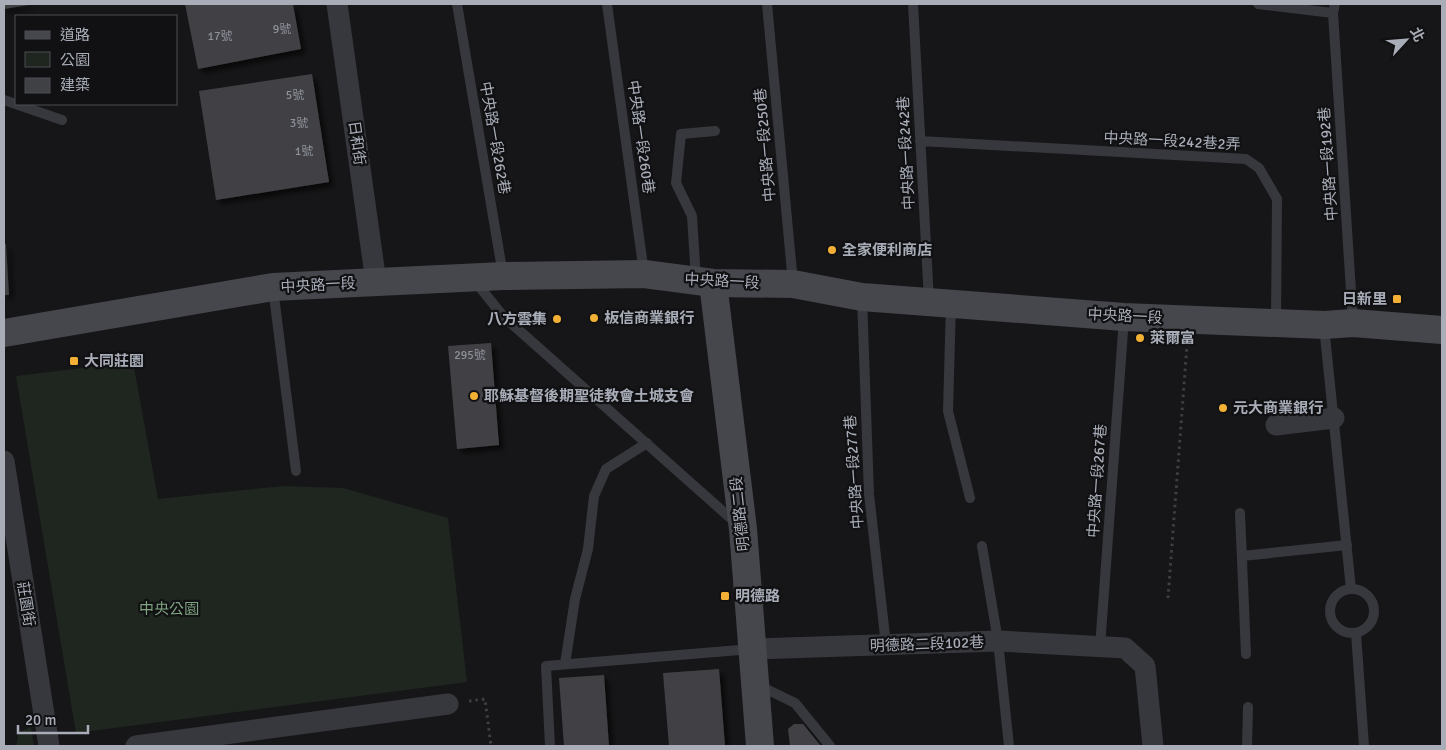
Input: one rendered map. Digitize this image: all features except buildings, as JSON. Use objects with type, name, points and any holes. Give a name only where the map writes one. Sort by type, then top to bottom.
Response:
[{"type":"street","name":"日和街","points":[[337,4],[376,282]]},
{"type":"street","name":"中央路一段","points":[[4,333],[273,287],[503,276],[644,274],[705,282],[793,284],[862,296],[1124,317],[1324,325],[1353,323],[1442,330]]},
{"type":"street","name":"明德路二段","points":[[705,282],[743,529],[760,746]]},
{"type":"street","points":[[1276,425],[1334,418]]},
{"type":"street","name":"莊園街","points":[[4,461],[48,746]]},
{"type":"street","name":"明德路二段102巷","points":[[753,649],[998,641],[1125,648],[1145,666],[1153,746]]},
{"type":"street","points":[[136,746],[448,704]]},
{"type":"lane","name":"中央路一段262巷","points":[[457,4],[503,276]]},
{"type":"lane","name":"中央路一段260巷","points":[[607,4],[644,274]]},
{"type":"lane","name":"中央路一段250巷","points":[[768,4],[793,284]]},
{"type":"lane","name":"中央路一段242巷","points":[[912,4],[920,141],[940,302],[948,411],[970,498]]},
{"type":"lane","points":[[1258,4],[1334,8]]},
{"type":"lane","name":"中央路一段192巷","points":[[1334,8],[1353,323]]},
{"type":"lane","points":[[18,105],[62,120]]},
{"type":"lane","points":[[705,282],[692,216],[676,184],[681,134],[715,131]]},
{"type":"lane","name":"中央路一段242巷2弄","points":[[920,141],[1246,159],[1259,168],[1278,199],[1276,323]]},
{"type":"lane","points":[[472,278],[503,316],[743,529]]},
{"type":"lane","points":[[273,287],[296,471]]},
{"type":"lane","name":"中央路一段277巷","points":[[862,296],[869,494],[886,645]]},
{"type":"lane","name":"中央路一段267巷","points":[[1100,647],[1124,317]]},
{"type":"lane","points":[[1324,325],[1351,589]]},
{"type":"lane","points":[[565,664],[575,599],[588,549],[594,496],[606,469],[647,443]]},
{"type":"lane","points":[[1240,514],[1246,654]]},
{"type":"lane","points":[[1242,556],[1347,545]]},
{"type":"lane","points":[[982,546],[998,641],[1009,746]]},
{"type":"lane","points":[[1351,589],[1365,594],[1370,599],[1374,613],[1368,626],[1356,633],[1349,634],[1336,627],[1330,614],[1333,599],[1338,594],[1351,589]]},
{"type":"lane","points":[[1356,633],[1364,746]]},
{"type":"lane","points":[[550,746],[546,666],[753,649]]},
{"type":"lane","points":[[755,683],[795,704],[830,746]]},
{"type":"lane","points":[[1247,746],[1248,707]]},
{"type":"path","points":[[1168,598],[1188,319]]},
{"type":"path","points":[[448,704],[485,699],[491,746]]},
{"type":"green space","name":"中央公園","points":[[133,362],[158,499],[283,486],[343,488],[448,518],[467,682],[76,733],[16,376]]},
{"type":"green space","points":[[31,727],[34,746],[16,746],[19,732]]},
{"type":"place","name":"全家便利商店","points":[[832,250]]},
{"type":"place","name":"日新里","points":[[1397,299]]},
{"type":"place","name":"板信商業銀行","points":[[594,318]]},
{"type":"place","name":"八方雲集","points":[[557,319]]},
{"type":"place","name":"萊爾富","points":[[1140,338]]},
{"type":"place","name":"大同莊園","points":[[74,361]]},
{"type":"place","name":"耶穌基督後期聖徒教會土城支會","points":[[474,396]]},
{"type":"place","name":"元大商業銀行","points":[[1223,408]]},
{"type":"place","name":"明德路","points":[[725,596]]}]
